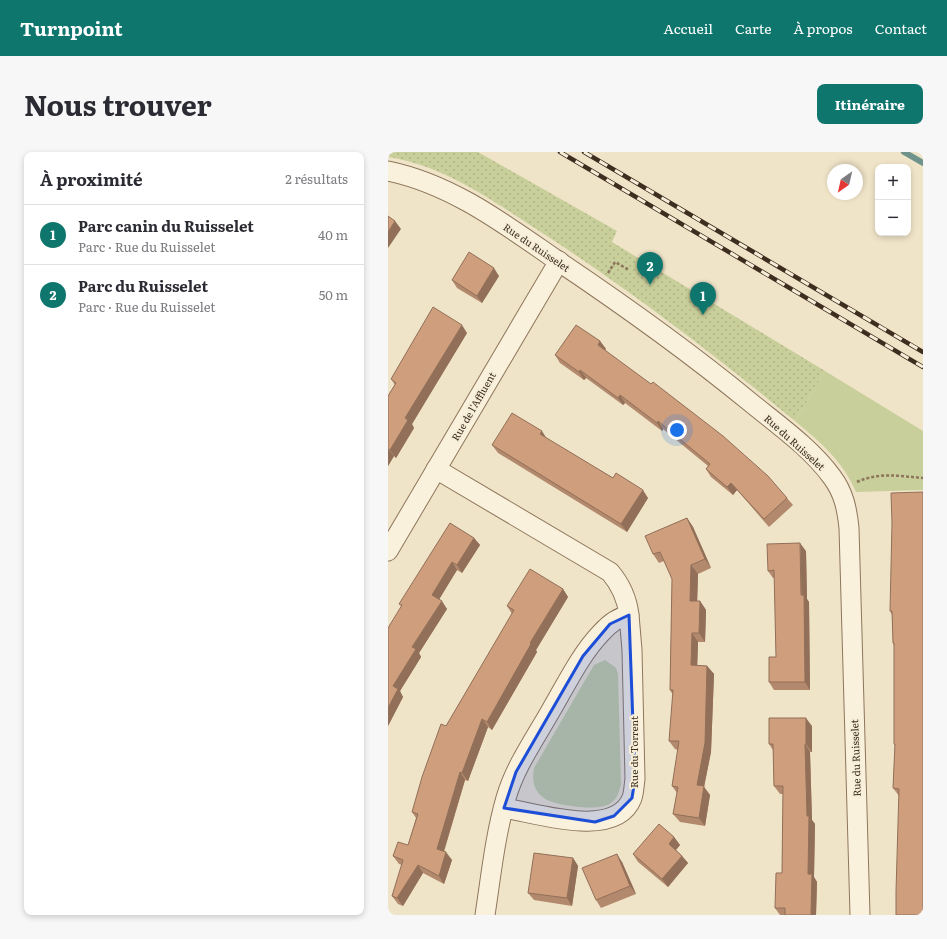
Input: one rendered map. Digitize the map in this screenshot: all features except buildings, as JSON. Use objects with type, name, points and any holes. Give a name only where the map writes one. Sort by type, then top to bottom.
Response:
[{"type":"street","name":"Rue du Ruisselet","points":[[388,171],[418,178],[457,196],[559,261],[598,288],[706,367],[766,415],[818,460],[840,490],[846,505],[849,528],[860,915]]},
{"type":"street","name":"Rue de l'Affluent","points":[[388,551],[559,261]]},
{"type":"street","name":"Rue du Torrent","points":[[436,469],[610,572],[623,590],[629,615],[632,650],[635,779],[632,798],[628,804],[614,816],[595,822],[504,808]]},
{"type":"street","points":[[485,915],[493,857],[504,808],[516,772],[583,656],[610,624],[623,616],[629,615]]},
{"type":"path","points":[[598,288],[615,262],[629,270]]},
{"type":"path","points":[[840,490],[867,478],[890,475],[923,478]]},
{"type":"highlighted area","points":[[629,615],[635,779],[632,798],[614,816],[595,822],[504,808],[516,772],[583,656],[610,624]]},
{"type":"green space","points":[[388,152],[478,152],[617,231],[612,242],[825,371],[795,421],[667,320],[567,249],[464,184],[428,168],[408,161],[388,157]]},
{"type":"green space","points":[[825,371],[923,431],[923,490],[856,492],[838,461],[795,421]]},
{"type":"green space","points":[[605,660],[616,668],[618,674],[621,784],[619,792],[611,803],[605,806],[578,807],[550,801],[540,795],[535,788],[533,780],[534,768],[594,665]]},
{"type":"waterway","points":[[904,152],[923,163]]},
{"type":"railway","points":[[560,152],[923,367]]},
{"type":"railway","points":[[584,152],[923,352]]},
{"type":"place","name":"Parc du Ruisselet","points":[[650,285]]},
{"type":"place","name":"Parc canin du Ruisselet","points":[[703,315]]}]
